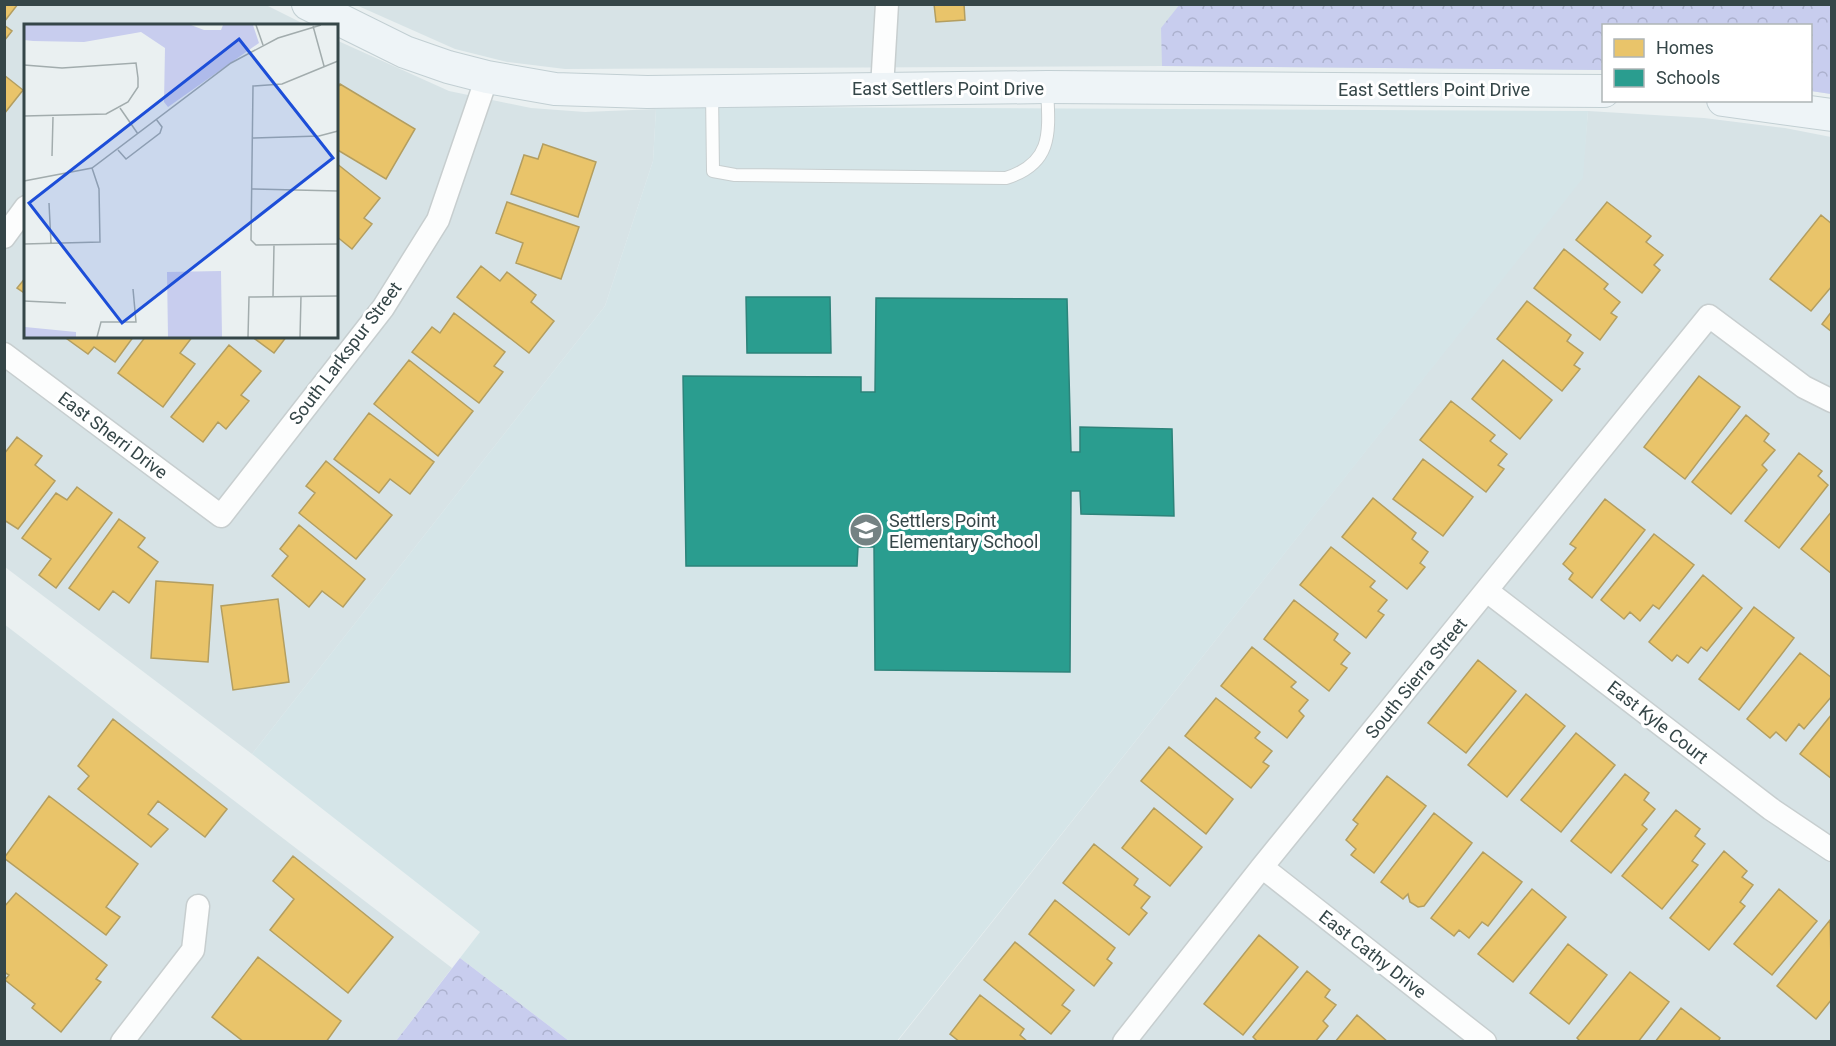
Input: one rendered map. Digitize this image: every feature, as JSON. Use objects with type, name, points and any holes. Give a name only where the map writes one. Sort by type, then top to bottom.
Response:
[{"type":"street","name":"East Settlers Point Drive","points":[[308,4],[405,52],[448,67],[487,78],[555,89],[711,91],[1047,87],[1602,91]]},
{"type":"street","points":[[882,88],[887,4]]},
{"type":"street","name":"South Larkspur Street","points":[[220,516],[383,308],[438,220],[487,78]]},
{"type":"street","points":[[1738,102],[1832,115]]},
{"type":"street","points":[[4,237],[24,210]]},
{"type":"street","name":"South Sierra Street","points":[[1124,1041],[1262,867],[1709,316],[1804,387],[1832,401]]},
{"type":"street","name":"East Sherri Drive","points":[[4,354],[220,516]]},
{"type":"street","name":"East Kyle Court","points":[[1487,591],[1771,809],[1832,850]]},
{"type":"street","name":"East Cathy Drive","points":[[1262,867],[1485,1041]]},
{"type":"street","points":[[122,1041],[193,950],[198,906]]},
{"type":"lane","points":[[711,91],[713,171],[735,175],[1006,178],[1024,172],[1042,153],[1049,134],[1047,87]]},
{"type":"shaded area","points":[[4,5],[266,5],[304,24],[24,24],[24,338],[338,338],[338,41],[449,91],[531,108],[585,112],[656,109],[653,161],[605,306],[252,754],[5,567]]},
{"type":"shaded area","points":[[356,5],[1831,5],[1831,94],[1812,91],[1812,24],[1602,24],[1602,70],[1162,66],[565,69],[507,62],[455,49]]},
{"type":"shaded area","name":"Settlers Point Elementary School","points":[[738,107],[1588,111],[1583,178],[897,1041],[569,1041],[460,958],[480,932],[252,754],[605,306],[653,161],[656,109]]},
{"type":"shaded area","points":[[1588,111],[1704,118],[1785,128],[1831,137],[1831,1041],[897,1042],[1582,178]]},
{"type":"shaded area","points":[[4,624],[452,968],[396,1041],[5,1041]]},
{"type":"green space","points":[[1180,4],[1831,5],[1831,94],[1812,91],[1812,24],[1602,24],[1602,70],[1162,66],[1161,28]]},
{"type":"green space","points":[[460,958],[569,1041],[396,1041]]},
{"type":"building: Homes","points":[[4,4],[18,4],[4,22]]},
{"type":"building: Homes","points":[[934,4],[964,4],[965,20],[936,22]]},
{"type":"building: Homes","points":[[4,25],[12,31],[4,41]]},
{"type":"building: Homes","points":[[4,75],[23,90],[4,114]]},
{"type":"building: Homes","points":[[340,84],[415,129],[386,179],[338,150],[338,88]]},
{"type":"building: Homes","points":[[543,144],[596,162],[578,217],[511,194],[524,155],[538,159]]},
{"type":"building: Homes","points":[[338,165],[380,198],[364,218],[372,224],[352,249],[338,238]]},
{"type":"building: Homes","points":[[507,202],[579,227],[561,279],[516,263],[523,243],[496,233]]},
{"type":"building: Homes","points":[[1607,202],[1651,236],[1646,242],[1663,255],[1654,265],[1660,270],[1642,293],[1576,240]]},
{"type":"building: Homes","points":[[1821,215],[1832,224],[1832,286],[1811,311],[1770,279]]},
{"type":"building: Homes","points":[[1564,249],[1608,284],[1604,289],[1620,302],[1611,313],[1617,317],[1600,340],[1534,288]]},
{"type":"building: Homes","points":[[481,266],[500,281],[507,272],[536,295],[531,302],[554,321],[529,353],[457,297]]},
{"type":"building: Homes","points":[[24,279],[24,293],[17,288]]},
{"type":"building: Homes","points":[[1527,301],[1571,335],[1567,341],[1583,353],[1574,365],[1580,369],[1562,391],[1497,339]]},
{"type":"building: Homes","points":[[1832,311],[1832,332],[1822,324]]},
{"type":"building: Homes","points":[[454,313],[505,352],[494,366],[503,372],[479,403],[412,352],[432,327],[440,333]]},
{"type":"building: Homes","points":[[66,338],[133,338],[115,362],[94,347],[88,354]]},
{"type":"building: Homes","points":[[144,338],[191,338],[180,353],[195,364],[163,407],[118,373]]},
{"type":"building: Homes","points":[[254,338],[285,338],[274,353]]},
{"type":"building: Homes","points":[[229,345],[261,371],[241,395],[249,401],[226,429],[218,422],[203,442],[171,417]]},
{"type":"building: Homes","points":[[409,360],[473,411],[438,456],[374,404]]},
{"type":"building: Homes","points":[[1503,360],[1552,400],[1520,439],[1472,399]]},
{"type":"building: Homes","points":[[1699,376],[1740,407],[1685,479],[1644,447]]},
{"type":"building: Homes","points":[[1451,401],[1495,435],[1490,441],[1507,454],[1498,465],[1504,469],[1486,492],[1420,440]]},
{"type":"building: Homes","points":[[369,413],[434,462],[410,494],[390,479],[379,493],[334,459]]},
{"type":"building: Homes","points":[[1746,415],[1769,434],[1764,441],[1775,450],[1762,465],[1767,470],[1731,514],[1692,482]]},
{"type":"building: Homes","points":[[17,437],[42,456],[35,465],[55,481],[18,529],[4,520],[4,454]]},
{"type":"building: Homes","points":[[1799,453],[1822,471],[1818,476],[1828,485],[1779,548],[1745,521]]},
{"type":"building: Homes","points":[[1423,459],[1473,497],[1443,536],[1393,499]]},
{"type":"building: Homes","points":[[326,461],[392,515],[356,559],[299,513],[315,493],[306,486]]},
{"type":"building: Homes","points":[[77,487],[112,513],[56,588],[39,575],[51,559],[22,538],[56,493],[67,500]]},
{"type":"building: Homes","points":[[1373,498],[1416,533],[1412,539],[1428,552],[1420,563],[1425,567],[1407,589],[1342,537]]},
{"type":"building: Homes","points":[[1605,499],[1645,530],[1592,598],[1569,579],[1573,573],[1563,564],[1576,548],[1570,544]]},
{"type":"building: Homes","points":[[1832,511],[1832,574],[1801,549]]},
{"type":"building: Homes","points":[[119,519],[145,538],[138,547],[158,562],[129,603],[113,591],[99,610],[69,588]]},
{"type":"building: Homes","points":[[299,525],[365,579],[343,607],[322,591],[309,607],[272,576],[288,556],[280,549]]},
{"type":"building: Homes","points":[[1654,534],[1694,565],[1659,609],[1653,605],[1640,621],[1630,612],[1624,619],[1601,600]]},
{"type":"building: Homes","points":[[1331,547],[1375,581],[1370,587],[1387,600],[1378,611],[1384,615],[1366,638],[1300,585]]},
{"type":"building: Homes","points":[[1703,575],[1742,608],[1707,651],[1701,647],[1688,663],[1677,655],[1672,661],[1649,642]]},
{"type":"building: Homes","points":[[156,581],[213,585],[208,662],[151,658]]},
{"type":"building: Homes","points":[[278,599],[289,682],[233,690],[221,606]]},
{"type":"building: Homes","points":[[1294,600],[1338,634],[1334,640],[1350,653],[1341,664],[1347,668],[1329,691],[1264,639]]},
{"type":"building: Homes","points":[[1754,607],[1794,638],[1739,710],[1699,679]]},
{"type":"building: Homes","points":[[1252,647],[1296,682],[1291,687],[1308,700],[1299,711],[1304,716],[1287,738],[1221,686]]},
{"type":"building: Homes","points":[[1800,653],[1832,678],[1832,696],[1804,729],[1799,724],[1786,741],[1776,732],[1770,738],[1747,719]]},
{"type":"building: Homes","points":[[1478,660],[1516,691],[1466,753],[1428,723]]},
{"type":"building: Homes","points":[[1526,694],[1565,726],[1507,797],[1468,765]]},
{"type":"building: Homes","points":[[1216,698],[1260,732],[1255,738],[1272,751],[1263,762],[1269,766],[1251,788],[1185,736]]},
{"type":"building: Homes","points":[[1832,714],[1832,779],[1800,754]]},
{"type":"building: Homes","points":[[113,719],[227,809],[205,837],[158,801],[148,814],[168,829],[151,847],[78,789],[89,776],[78,766]]},
{"type":"building: Homes","points":[[1576,733],[1615,765],[1561,832],[1521,800]]},
{"type":"building: Homes","points":[[1169,747],[1233,799],[1206,834],[1141,781]]},
{"type":"building: Homes","points":[[1625,774],[1649,793],[1644,800],[1655,809],[1642,825],[1647,829],[1611,873],[1571,841]]},
{"type":"building: Homes","points":[[1387,776],[1426,806],[1374,873],[1351,855],[1356,849],[1346,840],[1358,824],[1353,820]]},
{"type":"building: Homes","points":[[49,796],[138,864],[106,907],[120,917],[106,935],[4,858]]},
{"type":"building: Homes","points":[[1154,808],[1202,847],[1170,886],[1122,848]]},
{"type":"building: Homes","points":[[1676,810],[1700,829],[1695,836],[1705,844],[1692,861],[1698,865],[1662,909],[1622,876]]},
{"type":"building: Homes","points":[[1434,813],[1472,843],[1424,906],[1418,907],[1410,902],[1408,894],[1403,899],[1381,882]]},
{"type":"building: Homes","points":[[1094,844],[1138,879],[1134,885],[1150,897],[1141,908],[1147,913],[1129,935],[1063,883]]},
{"type":"building: Homes","points":[[1724,851],[1747,871],[1742,877],[1753,885],[1740,902],[1745,906],[1709,950],[1670,918]]},
{"type":"building: Homes","points":[[1483,852],[1522,882],[1488,926],[1482,922],[1469,938],[1459,930],[1454,936],[1431,918]]},
{"type":"building: Homes","points":[[293,856],[393,937],[348,993],[270,930],[294,899],[273,881]]},
{"type":"building: Homes","points":[[1532,889],[1566,917],[1513,982],[1478,954]]},
{"type":"building: Homes","points":[[1779,889],[1817,921],[1772,975],[1734,944]]},
{"type":"building: Homes","points":[[16,893],[107,965],[96,979],[101,982],[61,1032],[32,1008],[35,1004],[5,980],[9,975],[4,972],[4,907]]},
{"type":"building: Homes","points":[[1055,900],[1115,948],[1107,959],[1112,963],[1094,986],[1029,934]]},
{"type":"building: Homes","points":[[1830,920],[1832,999],[1816,1019],[1777,986]]},
{"type":"building: Homes","points":[[1259,935],[1298,967],[1243,1035],[1204,1004]]},
{"type":"building: Homes","points":[[1015,942],[1074,990],[1062,1005],[1070,1011],[1051,1034],[984,980]]},
{"type":"building: Homes","points":[[1568,944],[1607,975],[1569,1024],[1530,993]]},
{"type":"building: Homes","points":[[258,957],[341,1021],[326,1042],[244,1042],[212,1017]]},
{"type":"building: Homes","points":[[1307,971],[1330,990],[1325,997],[1336,1005],[1323,1021],[1328,1026],[1315,1042],[1258,1042],[1253,1037]]},
{"type":"building: Homes","points":[[1630,972],[1669,1002],[1638,1042],[1581,1042],[1577,1038]]},
{"type":"building: Homes","points":[[980,995],[1024,1029],[1020,1035],[1028,1042],[960,1042],[950,1034]]},
{"type":"building: Homes","points":[[1681,1008],[1720,1038],[1718,1042],[1655,1042]]},
{"type":"building: Homes","points":[[1357,1015],[1388,1042],[1335,1042]]},
{"type":"building: Schools","points":[[746,297],[830,297],[831,353],[747,353]]},
{"type":"building: Schools","points":[[876,298],[1067,299],[1071,452],[1080,452],[1080,427],[1172,429],[1174,516],[1081,514],[1080,491],[1071,491],[1070,672],[875,670],[874,547],[858,547],[857,566],[686,566],[683,376],[861,377],[861,392],[875,392]]},
{"type":"place","name":"Settlers Point Elementary School","points":[[866,530]]}]
